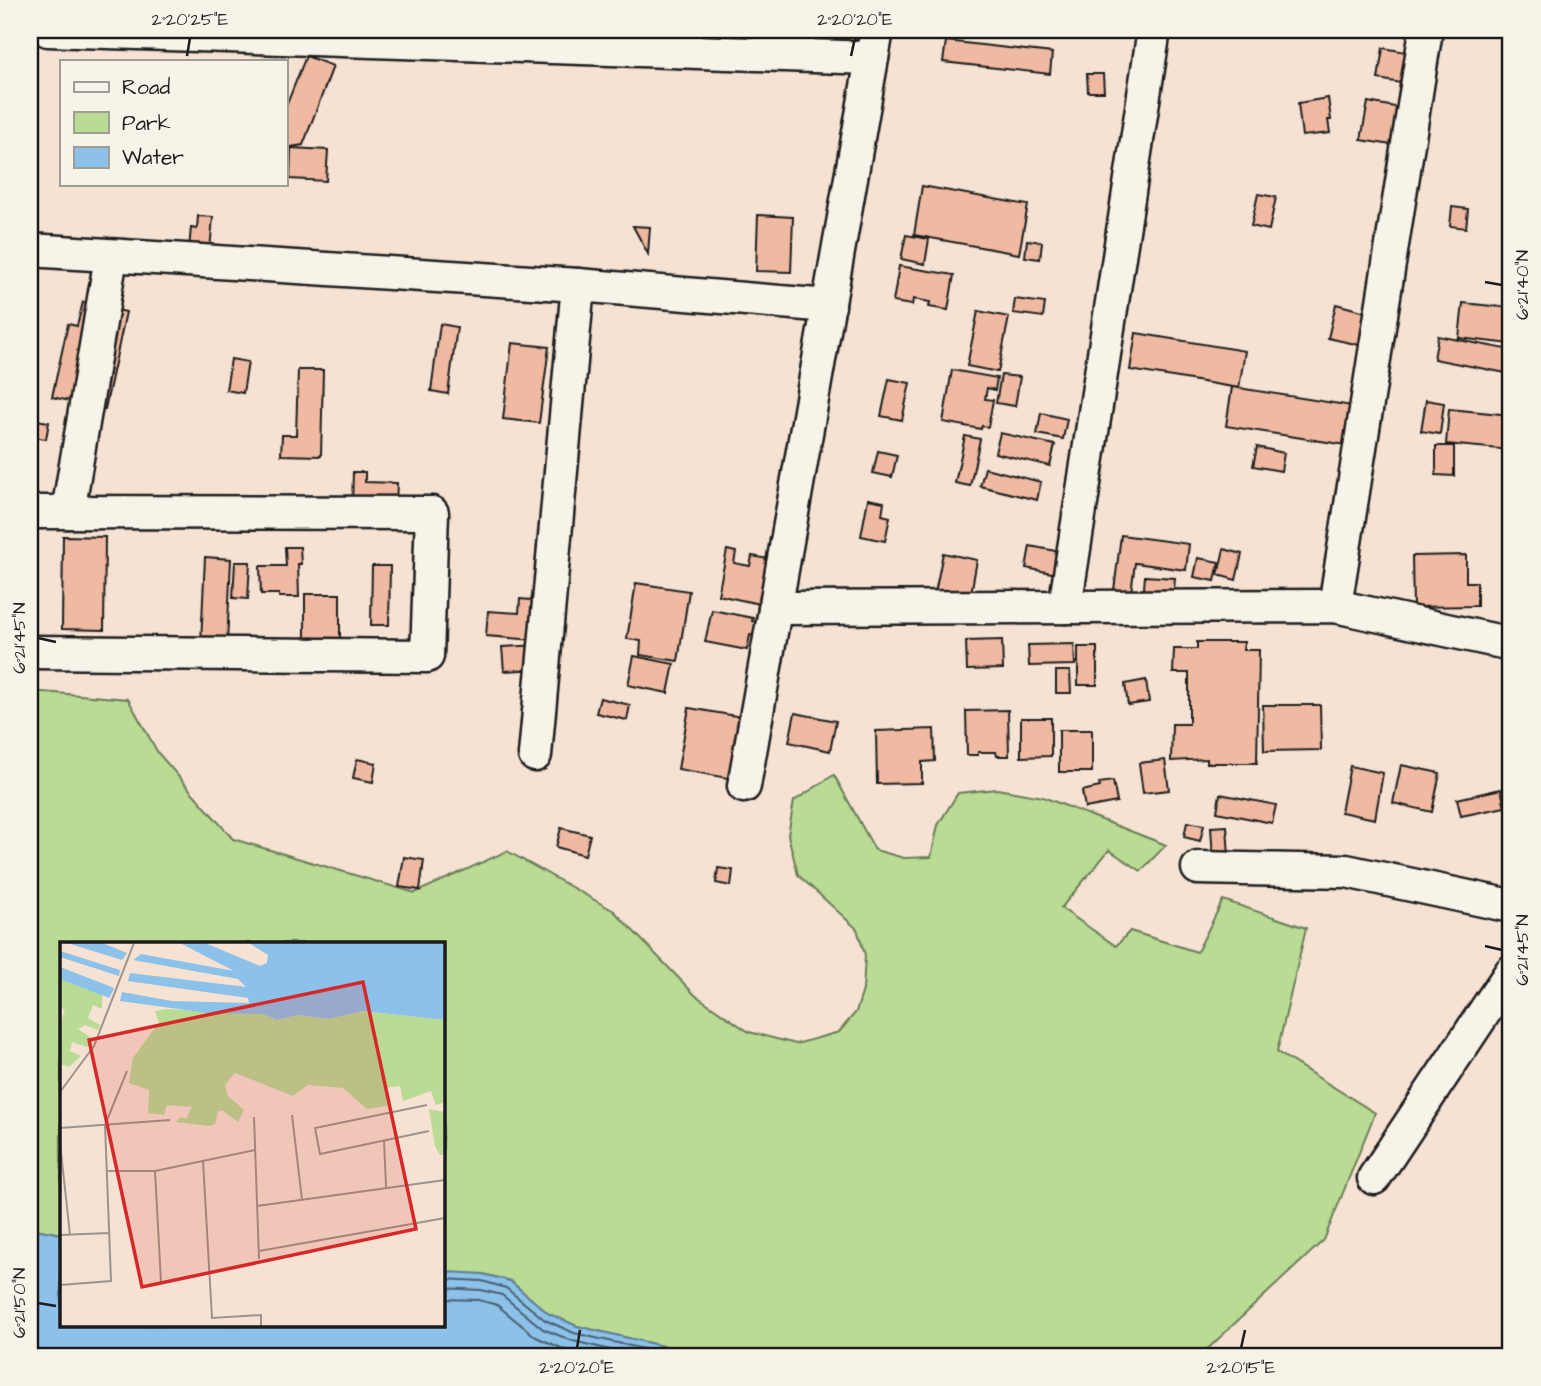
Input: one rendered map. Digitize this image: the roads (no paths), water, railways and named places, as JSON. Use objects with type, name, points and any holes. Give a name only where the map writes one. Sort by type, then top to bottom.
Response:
[{"type":"street","points":[[48,30],[874,44],[744,786]]},
{"type":"street","points":[[1065,607],[1154,30]]},
{"type":"street","points":[[1335,606],[1426,30]]},
{"type":"street","points":[[30,250],[578,285],[829,306]]},
{"type":"street","points":[[68,512],[111,257]]},
{"type":"street","points":[[536,755],[578,285]]},
{"type":"street","points":[[30,512],[432,513],[427,656],[30,652]]},
{"type":"street","points":[[775,608],[1335,606],[1511,644]]},
{"type":"street","points":[[1198,868],[1346,871],[1511,906]]},
{"type":"street","points":[[1374,1178],[1511,972]]},
{"type":"water","points":[[30,1228],[60,1234],[60,1326],[444,1326],[444,1273],[448,1272],[483,1274],[510,1281],[549,1314],[577,1326],[705,1356],[30,1356]]}]
